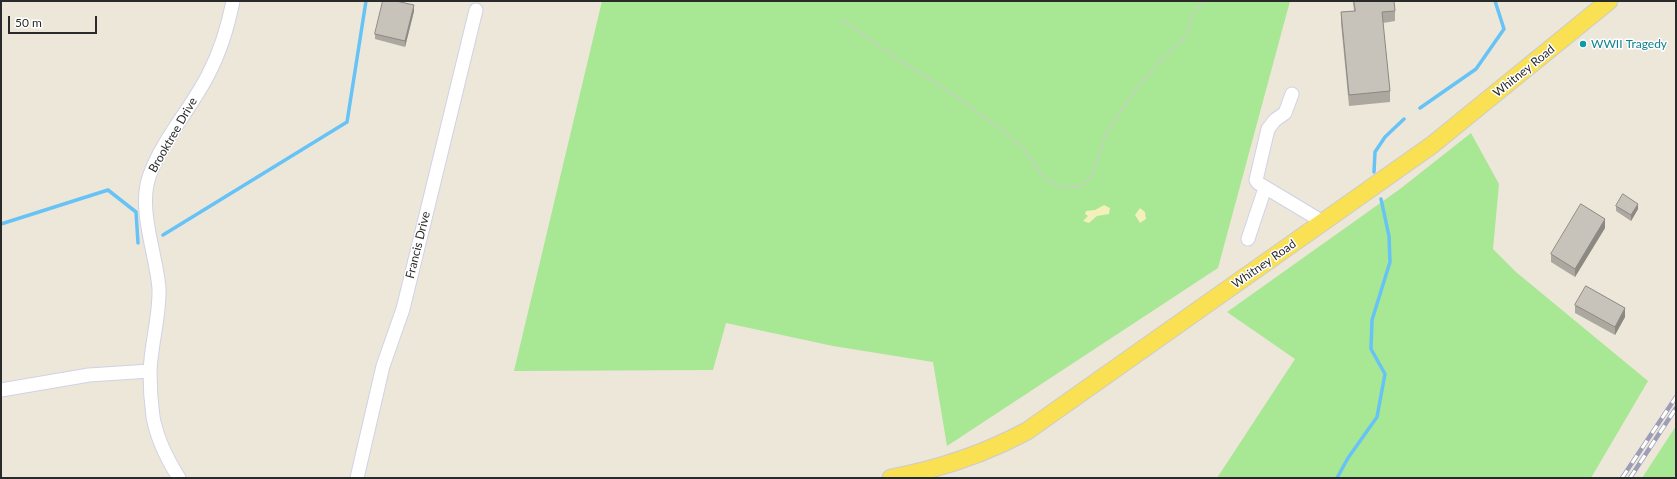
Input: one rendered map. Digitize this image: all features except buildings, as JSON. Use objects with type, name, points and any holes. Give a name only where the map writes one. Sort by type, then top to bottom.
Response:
[{"type":"main road","name":"Whitney Road","points":[[892,478],[922,472],[962,461],[995,448],[1027,431],[1432,146],[1609,1]]},
{"type":"street","name":"Brooktree Drive","points":[[179,478],[165,456],[153,418],[150,371],[158,315],[159,289],[156,262],[146,210],[146,187],[154,164],[209,73],[220,49],[233,1]]},
{"type":"street","name":"Francis Drive","points":[[357,478],[383,366],[403,308],[476,10]]},
{"type":"street","points":[[1292,94],[1285,113],[1275,120],[1268,129],[1256,176],[1258,183],[1265,188],[1323,222]]},
{"type":"street","points":[[1248,239],[1265,188]]},
{"type":"street","points":[[1,390],[88,375],[150,371]]},
{"type":"path","points":[[841,19],[1001,128],[1023,148],[1044,178],[1061,187],[1080,186],[1092,176],[1106,134],[1133,93],[1159,62],[1188,34],[1191,17],[1201,3],[1206,1]]},
{"type":"green space","points":[[602,1],[1290,1],[1218,268],[947,446],[933,362],[833,346],[726,323],[713,370],[514,371]]},
{"type":"green space","points":[[1471,133],[1499,184],[1493,249],[1516,272],[1648,381],[1591,478],[1217,478],[1295,359],[1227,312],[1400,189]]},
{"type":"green space","points":[[1676,426],[1676,478],[1642,478]]},
{"type":"sand","points":[[1104,205],[1110,208],[1109,214],[1097,216],[1089,223],[1083,221],[1088,216],[1085,214],[1086,211],[1095,210]]},
{"type":"sand","points":[[1140,208],[1145,212],[1146,219],[1140,223],[1135,215]]},
{"type":"waterway","points":[[163,235],[347,122],[366,1]]},
{"type":"waterway","points":[[1420,108],[1476,69],[1504,29],[1495,1]]},
{"type":"waterway","points":[[1374,172],[1375,152],[1385,137],[1404,119]]},
{"type":"waterway","points":[[1,224],[108,190],[136,212],[138,243]]},
{"type":"waterway","points":[[1337,478],[1348,458],[1377,417],[1385,374],[1371,349],[1372,320],[1390,262],[1389,236],[1381,199]]},
{"type":"railway","points":[[1622,478],[1676,397]]},
{"type":"railway","points":[[1630,478],[1676,408]]},
{"type":"place","name":"WWII Tragedy","points":[[1583,44]]}]
